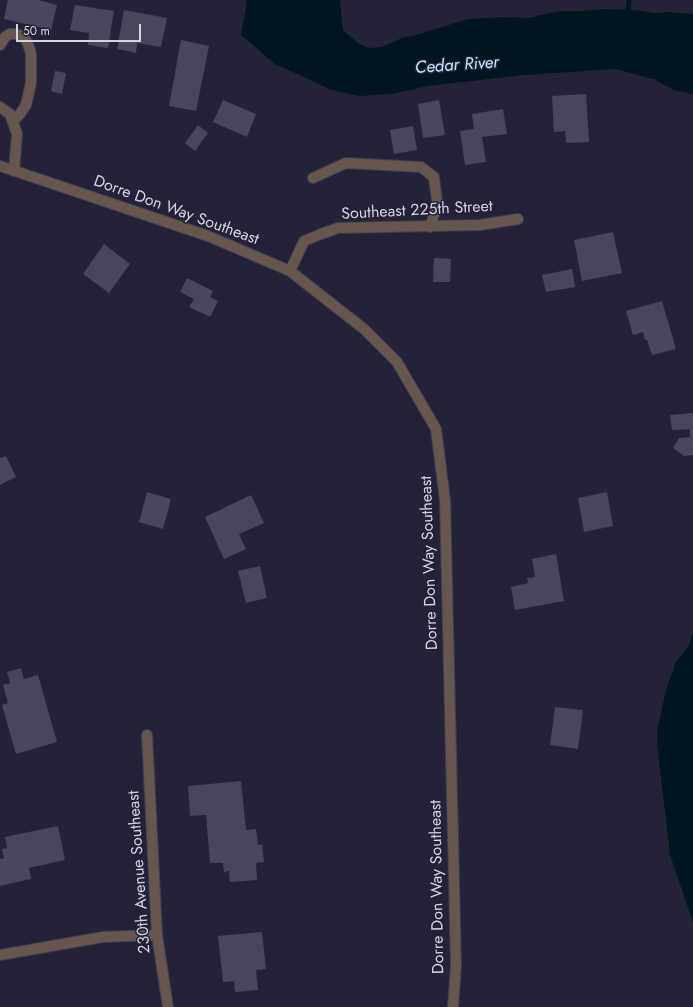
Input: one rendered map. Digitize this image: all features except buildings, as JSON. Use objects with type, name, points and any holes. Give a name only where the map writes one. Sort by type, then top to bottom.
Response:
[{"type":"street","points":[[0,45],[5,37],[10,34],[16,34],[24,37],[31,54],[31,83],[26,105],[13,121]]},
{"type":"street","points":[[0,107],[10,114],[17,134],[14,171]]},
{"type":"street","points":[[313,178],[346,162],[421,167],[434,177],[437,201],[430,227]]},
{"type":"street","name":"Dorre Don Way Southeast","points":[[0,166],[208,236],[290,271],[364,329],[397,362],[436,429],[445,500],[456,966],[453,1007]]},
{"type":"street","name":"Southeast 225th Street","points":[[290,271],[304,241],[338,228],[480,225],[518,219]]},
{"type":"street","name":"230th Avenue Southeast","points":[[147,735],[157,935],[168,1007]]},
{"type":"street","points":[[0,955],[103,937],[157,935]]},
{"type":"water","name":"Cedar River","points":[[245,0],[340,0],[343,30],[358,43],[371,48],[382,47],[402,38],[468,19],[503,17],[528,18],[560,11],[603,9],[693,14],[693,94],[674,90],[652,78],[616,69],[523,75],[428,86],[392,94],[359,96],[332,90],[275,64],[241,35],[247,1]]},
{"type":"water","points":[[693,633],[693,922],[670,855],[657,743],[657,731],[666,690],[676,662],[688,647]]},
{"type":"waterway","points":[[628,15],[629,0]]}]
